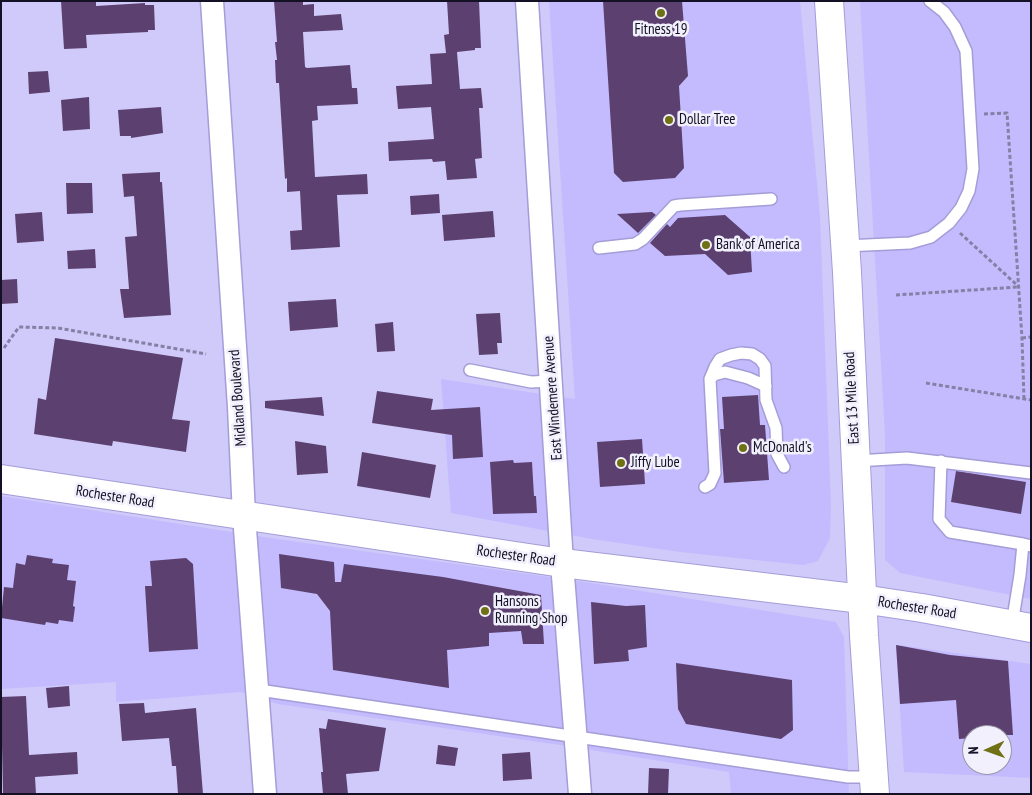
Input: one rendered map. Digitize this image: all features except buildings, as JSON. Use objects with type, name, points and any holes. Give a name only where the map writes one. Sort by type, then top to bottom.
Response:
[{"type":"main road","name":"East 13 Mile Road","points":[[829,1],[845,246],[862,599],[875,785]]},
{"type":"main road","name":"Rochester Road","points":[[1,479],[562,563],[862,599],[1022,626]]},
{"type":"street","name":"Midland Boulevard","points":[[212,1],[240,416],[244,516],[259,690],[265,794]]},
{"type":"street","name":"East Windemere Avenue","points":[[527,1],[562,563],[580,794]]},
{"type":"lane","points":[[845,246],[910,243],[931,237],[949,223],[961,208],[969,191],[973,169],[966,51],[955,27],[944,12],[930,1]]},
{"type":"lane","points":[[599,248],[635,244],[643,239],[674,206],[771,199]]},
{"type":"lane","points":[[705,488],[710,484],[715,474],[710,379],[714,367],[720,359],[741,353],[752,354],[760,359],[765,366],[767,405],[776,428],[778,454],[784,467]]},
{"type":"lane","points":[[470,370],[531,382],[552,380]]},
{"type":"lane","points":[[710,379],[714,375],[726,372],[748,378],[766,386]]},
{"type":"lane","points":[[855,461],[907,458],[1031,473]]},
{"type":"lane","points":[[941,461],[939,519],[950,532],[1027,545],[1020,575],[1022,626]]},
{"type":"lane","points":[[259,690],[848,776],[875,785]]},
{"type":"path","points":[[984,114],[1007,114],[1022,338],[1024,399]]},
{"type":"path","points":[[960,232],[1018,287]]},
{"type":"path","points":[[896,295],[1018,287]]},
{"type":"path","points":[[4,348],[20,327],[29,327],[58,328],[206,354]]},
{"type":"path","points":[[1022,338],[1031,337]]},
{"type":"path","points":[[926,383],[1031,400]]},
{"type":"shaded area","points":[[549,1],[800,1],[820,216],[831,505],[830,538],[818,561],[803,565],[680,552],[592,539],[451,513],[441,379],[575,399]]},
{"type":"shaded area","points":[[860,1],[1031,1],[1031,599],[900,573],[885,560],[885,434]]},
{"type":"shaded area","points":[[1,496],[270,538],[585,582],[836,622],[844,637],[849,794],[731,794],[729,772],[560,745],[278,704],[241,692],[116,702],[116,682],[1,689]]},
{"type":"shaded area","points":[[899,645],[1031,664],[1031,778],[968,775],[1012,775],[1012,725],[962,725],[962,775],[904,772],[896,647]]},
{"type":"place","name":"Fitness 19","points":[[661,13]]},
{"type":"place","name":"Dollar Tree","points":[[669,120]]},
{"type":"place","name":"Bank of America","points":[[706,245]]},
{"type":"place","name":"McDonald's","points":[[743,448]]},
{"type":"place","name":"Jiffy Lube","points":[[621,463]]},
{"type":"place","name":"Hansons Running Shop","points":[[485,611]]}]
